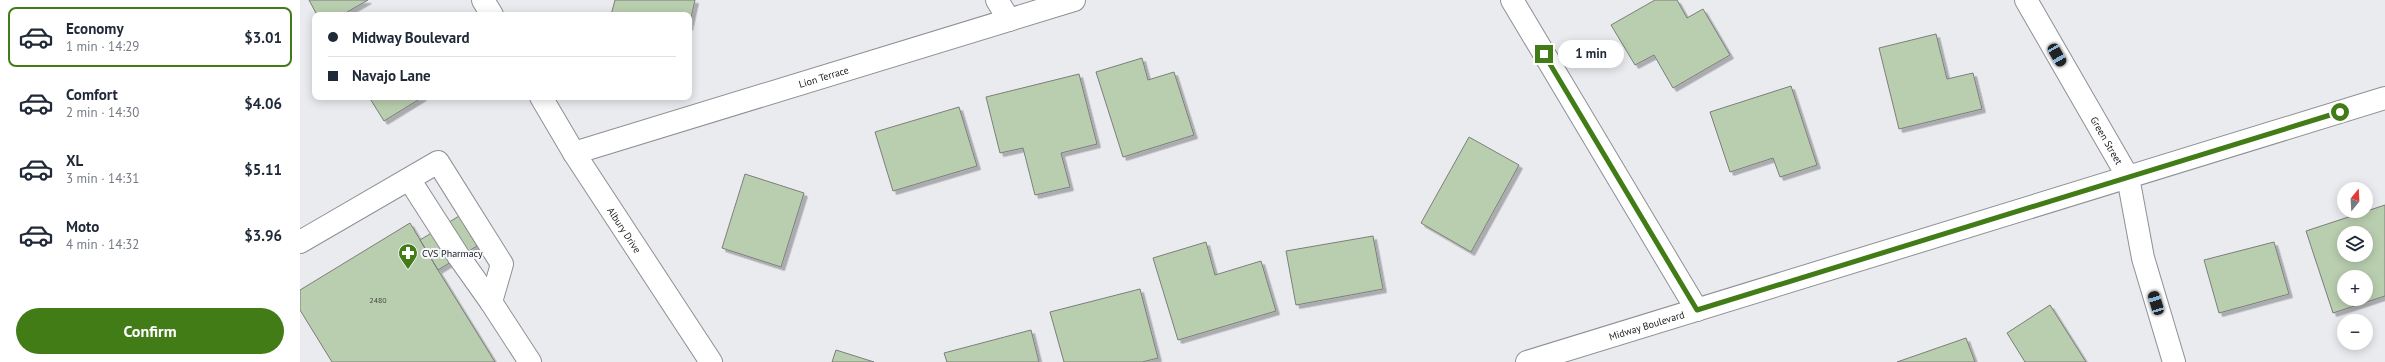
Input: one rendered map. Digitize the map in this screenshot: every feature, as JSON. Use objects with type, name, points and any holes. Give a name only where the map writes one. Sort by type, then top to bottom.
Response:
[{"type":"street","points":[[483,0],[490,12]]},
{"type":"street","points":[[997,0],[1009,20]]},
{"type":"street","name":"Lion Terrace","points":[[574,153],[1074,0]]},
{"type":"street","points":[[1512,0],[1697,310]]},
{"type":"street","name":"Green Street","points":[[2026,0],[2128,177],[2143,258],[2174,362]]},
{"type":"street","name":"Midway Boulevard","points":[[1527,362],[2385,98]]},
{"type":"street","name":"Albury Drive","points":[[543,100],[574,153],[711,362]]},
{"type":"street","points":[[300,242],[438,162],[502,264],[491,302]]},
{"type":"street","points":[[409,179],[459,257],[491,302],[530,362]]},
{"type":"building","points":[[309,0],[368,0],[347,12],[315,12]]},
{"type":"building","points":[[615,0],[695,0],[692,14],[692,12],[612,12]]},
{"type":"building","points":[[1655,0],[1677,0],[1687,18],[1703,9],[1730,55],[1673,88],[1654,55],[1635,65],[1611,25]]},
{"type":"building","points":[[1936,34],[1947,79],[1973,73],[1982,109],[1899,129],[1879,48]]},
{"type":"building","points":[[1142,58],[1148,80],[1174,72],[1194,135],[1123,157],[1096,72]]},
{"type":"building","points":[[1079,74],[1097,144],[1061,153],[1070,187],[1035,195],[1023,148],[1000,153],[986,97]]},
{"type":"building","points":[[1791,86],[1817,165],[1780,177],[1773,158],[1730,172],[1710,112]]},
{"type":"building","points":[[371,100],[418,100],[384,121]]},
{"type":"building","points":[[959,107],[977,166],[893,191],[875,132]]},
{"type":"building","points":[[1469,137],[1519,165],[1471,252],[1421,223]]},
{"type":"building","points":[[745,174],[804,193],[781,267],[722,248]]},
{"type":"building","points":[[2385,205],[2385,296],[2373,300],[2373,270],[2337,270],[2337,306],[2354,306],[2333,313],[2306,231],[2346,218],[2373,218],[2373,209]]},
{"type":"building","points":[[459,216],[477,246],[438,270],[420,240]]},
{"type":"building","name":"CVS Pharmacy","points":[[410,223],[495,362],[332,362],[300,310],[300,290]]},
{"type":"building","points":[[1373,236],[1383,289],[1296,305],[1286,251]]},
{"type":"building","points":[[1206,242],[1215,275],[1261,261],[1276,311],[1178,340],[1153,258]]},
{"type":"building","points":[[2274,242],[2289,294],[2219,313],[2204,260]]},
{"type":"building","points":[[1140,289],[1158,358],[1142,362],[1064,362],[1050,312]]},
{"type":"building","points":[[2050,305],[2086,362],[2025,362],[2007,333]]},
{"type":"building","points":[[1031,330],[1039,362],[947,362],[944,353]]},
{"type":"building","points":[[1966,338],[1975,362],[1897,362]]},
{"type":"building","points":[[836,350],[874,362],[832,362]]},
{"type":"place","name":"CVS Pharmacy","points":[[408,270]]},
{"type":"route","points":[[1544,54],[1697,310],[2340,112]]}]
